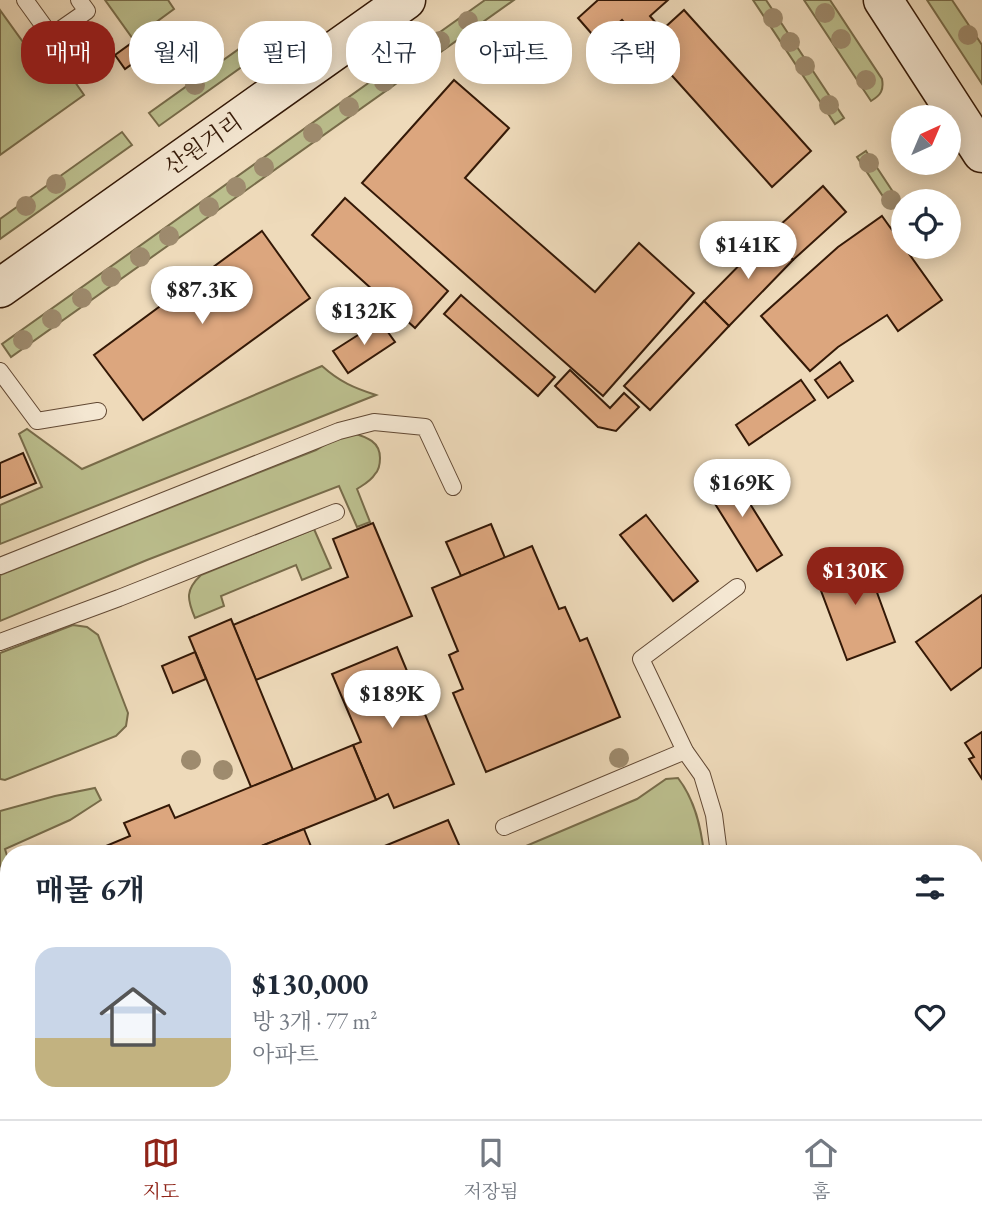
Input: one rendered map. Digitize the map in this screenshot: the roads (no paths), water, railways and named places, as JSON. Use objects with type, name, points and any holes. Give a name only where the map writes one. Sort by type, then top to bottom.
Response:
[{"type":"main road","name":"산원거리","points":[[0,288],[406,0]]},
{"type":"main road","points":[[883,0],[982,153]]},
{"type":"lane","points":[[25,0],[51,36],[87,11],[79,0]]},
{"type":"lane","points":[[0,371],[37,421],[98,411]]},
{"type":"lane","points":[[0,566],[339,430],[374,422],[425,427],[453,487]]},
{"type":"lane","points":[[0,642],[335,512]]},
{"type":"lane","points":[[718,845],[714,815],[702,775],[685,751],[641,659],[737,587]]},
{"type":"lane","points":[[505,827],[685,751]]}]
